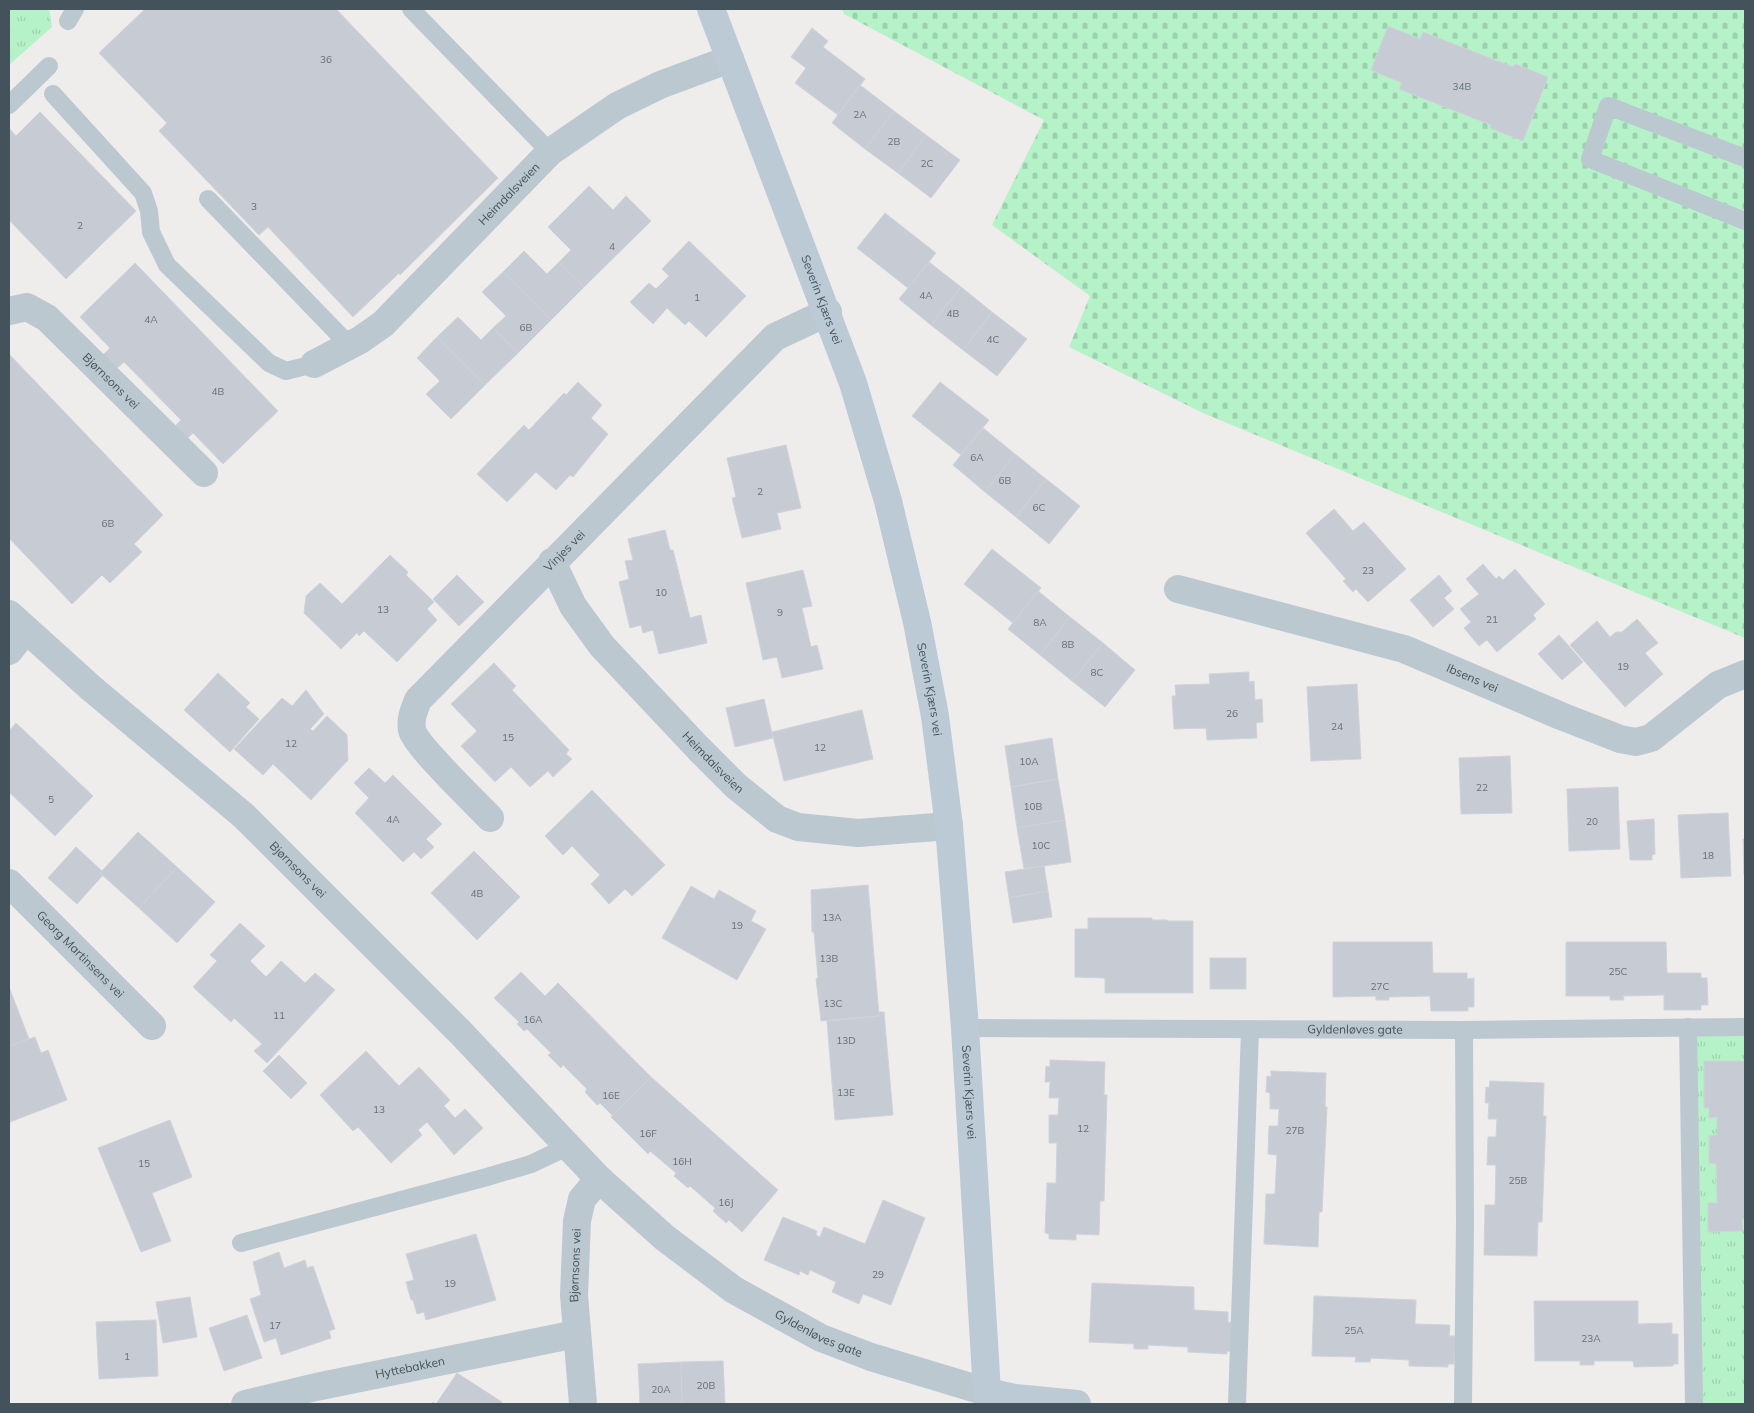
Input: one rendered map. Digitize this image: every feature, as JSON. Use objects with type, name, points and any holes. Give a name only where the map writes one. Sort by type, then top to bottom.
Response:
[{"type":"main road","name":"Severin Kjærs vei","points":[[711,9],[828,312],[853,383],[885,492],[917,622],[935,716],[949,826],[965,1028],[988,1398]]},
{"type":"main road","name":"Gyldenløves gate","points":[[988,1398],[1015,1398],[1077,1404]]},
{"type":"street","name":"Heimdalsveien","points":[[314,364],[350,346],[383,324],[550,152],[618,106],[660,85],[730,59]]},
{"type":"street","name":"Bjørnsons vei","points":[[9,311],[27,307],[47,318],[204,473]]},
{"type":"street","name":"Vinjes vei","points":[[490,818],[422,746],[412,731],[412,715],[418,700],[776,337],[828,312]]},
{"type":"street","name":"Heimdalsveien","points":[[552,562],[573,606],[602,646],[730,779],[777,819],[798,827],[858,832],[949,826]]},
{"type":"street","name":"Ibsens vei","points":[[1178,589],[1404,649],[1561,716],[1620,739],[1636,742],[1651,738],[1718,685],[1745,674]]},
{"type":"street","name":"Bjørnsons vei","points":[[18,622],[91,688],[244,816],[460,1032],[599,1179],[582,1199],[577,1221],[574,1295],[583,1404]]},
{"type":"street","points":[[9,650],[18,622]]},
{"type":"street","name":"Georg Martinsens vei","points":[[9,883],[152,1026]]},
{"type":"street","name":"Gyldenløves gate","points":[[599,1179],[665,1238],[734,1290],[821,1338],[988,1398]]},
{"type":"street","name":"Hyttebakken","points":[[245,1404],[316,1387],[576,1334]]},
{"type":"lane","points":[[410,9],[550,152]]},
{"type":"lane","points":[[9,105],[49,66]]},
{"type":"lane","points":[[53,94],[143,193],[149,211],[151,232],[167,265],[269,363],[286,371],[314,364]]},
{"type":"lane","points":[[1745,158],[1608,106],[1590,159],[1745,221]]},
{"type":"lane","points":[[208,199],[350,346]]},
{"type":"lane","points":[[1688,1027],[1694,1404]]},
{"type":"lane","name":"Gyldenløves gate","points":[[965,1028],[1464,1030],[1745,1027]]},
{"type":"lane","points":[[1237,1404],[1250,1030]]},
{"type":"lane","points":[[1463,1404],[1464,1030]]},
{"type":"lane","points":[[242,1243],[531,1164],[568,1146]]},
{"type":"green space","points":[[9,9],[49,9],[52,27],[9,65]]},
{"type":"green space","points":[[842,9],[1745,9],[1745,638],[1203,413],[1069,347],[1090,296],[992,225],[1044,120],[844,14]]},
{"type":"green space","points":[[1688,1027],[1745,1028],[1745,1404],[1701,1404]]},
{"type":"building","points":[[145,9],[336,9],[498,178],[400,275],[399,273],[353,317],[268,227],[259,235],[159,131],[167,123],[99,53]]},
{"type":"building","points":[[1388,26],[1420,39],[1423,32],[1513,67],[1515,64],[1548,77],[1523,141],[1490,128],[1491,125],[1399,89],[1402,83],[1371,70]]},
{"type":"building","points":[[812,28],[828,41],[823,47],[865,79],[838,115],[795,83],[806,68],[791,57]]},
{"type":"building","points":[[860,85],[894,111],[865,149],[832,123]]},
{"type":"building","points":[[894,111],[926,135],[898,173],[865,149]]},
{"type":"building","points":[[40,112],[136,211],[66,279],[9,220],[9,128],[16,136]]},
{"type":"building","points":[[926,135],[960,160],[931,198],[898,173]]},
{"type":"building","points":[[589,186],[613,210],[626,196],[651,221],[584,287],[559,262],[571,250],[548,227]]},
{"type":"building","points":[[885,213],[936,253],[908,288],[857,248]]},
{"type":"building","points":[[689,241],[746,296],[706,337],[689,321],[685,325],[667,308],[653,324],[630,302],[649,283],[656,289],[669,276],[662,269]]},
{"type":"building","points":[[524,251],[547,274],[559,262],[584,287],[551,320],[503,272]]},
{"type":"building","points":[[929,262],[961,287],[931,325],[899,299]]},
{"type":"building","points":[[135,263],[278,411],[223,464],[193,433],[184,442],[172,429],[181,420],[124,362],[115,370],[102,356],[110,348],[80,317]]},
{"type":"building","points":[[503,272],[551,320],[518,353],[493,328],[506,316],[482,292]]},
{"type":"building","points":[[961,287],[992,312],[963,350],[931,325]]},
{"type":"building","points":[[992,312],[1027,339],[997,376],[963,350]]},
{"type":"building","points":[[458,317],[481,340],[493,328],[518,353],[485,385],[437,337]]},
{"type":"building","points":[[437,337],[485,385],[451,419],[426,394],[440,381],[417,358]]},
{"type":"building","points":[[9,354],[163,515],[134,544],[142,552],[110,583],[102,575],[72,604],[9,538]]},
{"type":"building","points":[[578,382],[602,405],[591,418],[608,434],[573,477],[570,475],[556,490],[536,472],[507,502],[477,474],[524,425],[529,430],[564,393],[566,395]]},
{"type":"building","points":[[940,382],[989,420],[961,455],[912,416]]},
{"type":"building","points":[[983,428],[1015,454],[985,492],[953,465]]},
{"type":"building","points":[[786,445],[801,508],[777,513],[781,529],[742,538],[732,498],[736,497],[727,458]]},
{"type":"building","points":[[1015,454],[1046,479],[1016,517],[985,492]]},
{"type":"building","points":[[1046,479],[1080,506],[1049,544],[1016,517]]},
{"type":"building","points":[[1334,509],[1353,531],[1364,522],[1406,569],[1368,602],[1356,589],[1353,592],[1343,581],[1346,579],[1306,533]]},
{"type":"building","points":[[665,530],[670,550],[673,550],[690,618],[701,615],[707,643],[659,654],[653,630],[643,633],[641,625],[630,628],[619,582],[629,579],[625,561],[633,560],[628,539]]},
{"type":"building","points":[[992,549],[1041,588],[1013,623],[964,584]]},
{"type":"building","points":[[390,555],[408,572],[406,575],[434,602],[427,609],[437,620],[397,662],[364,631],[359,636],[357,633],[341,649],[304,613],[306,596],[320,583],[342,604]]},
{"type":"building","points":[[1483,564],[1496,579],[1499,576],[1503,580],[1515,569],[1545,604],[1533,615],[1536,619],[1497,652],[1487,640],[1479,646],[1464,628],[1471,622],[1460,609],[1479,594],[1466,579]]},
{"type":"building","points":[[803,570],[812,606],[802,608],[811,647],[817,645],[823,669],[782,678],[777,657],[763,660],[746,583]]},
{"type":"building","points":[[457,575],[484,602],[459,626],[433,599]]},
{"type":"building","points":[[1439,575],[1452,591],[1444,598],[1454,609],[1433,627],[1410,600]]},
{"type":"building","points":[[1038,591],[1070,617],[1040,655],[1008,629]]},
{"type":"building","points":[[1070,617],[1103,643],[1072,681],[1040,655]]},
{"type":"building","points":[[1637,619],[1658,643],[1645,653],[1663,674],[1625,707],[1570,645],[1597,621],[1610,637],[1616,632],[1622,632]]},
{"type":"building","points":[[1559,635],[1583,662],[1562,680],[1538,654]]},
{"type":"building","points":[[1103,643],[1135,670],[1105,707],[1072,681]]},
{"type":"building","points":[[494,663],[516,686],[512,690],[569,750],[566,754],[572,759],[553,777],[548,771],[530,787],[511,767],[495,782],[461,746],[477,731],[451,704]]},
{"type":"building","points":[[1249,672],[1249,682],[1254,681],[1255,700],[1262,699],[1263,722],[1256,723],[1257,738],[1207,740],[1206,728],[1174,729],[1172,696],[1176,696],[1175,685],[1210,684],[1209,674]]},
{"type":"building","points":[[218,673],[250,703],[246,707],[259,719],[230,752],[184,710]]},
{"type":"building","points":[[1357,684],[1361,759],[1311,761],[1307,687]]},
{"type":"building","points":[[306,690],[324,714],[310,729],[313,731],[327,716],[347,735],[348,760],[311,800],[273,764],[263,775],[234,749],[282,698],[292,706]]},
{"type":"building","points":[[764,699],[773,738],[735,747],[726,708]]},
{"type":"building","points":[[862,710],[873,759],[784,781],[772,732]]},
{"type":"building","points":[[16,723],[93,796],[55,836],[9,792],[9,731]]},
{"type":"building","points":[[1052,738],[1058,779],[1011,787],[1005,746]]},
{"type":"building","points":[[1510,756],[1512,813],[1461,814],[1459,758]]},
{"type":"building","points":[[369,768],[385,783],[393,775],[442,824],[426,839],[434,847],[421,859],[414,852],[403,862],[355,813],[369,798],[354,783]]},
{"type":"building","points":[[1058,779],[1065,820],[1017,828],[1011,787]]},
{"type":"building","points":[[1618,787],[1620,849],[1569,851],[1567,789]]},
{"type":"building","points":[[592,790],[665,865],[632,896],[625,889],[609,904],[591,884],[600,875],[572,846],[563,855],[545,836]]},
{"type":"building","points":[[1728,813],[1731,876],[1681,878],[1678,815]]},
{"type":"building","points":[[1654,819],[1655,854],[1652,855],[1652,860],[1630,860],[1627,821]]},
{"type":"building","points":[[1065,820],[1071,862],[1024,869],[1017,828]]},
{"type":"building","points":[[138,832],[177,867],[139,908],[100,873]]},
{"type":"building","points":[[1743,839],[1745,839],[1745,875],[1744,875]]},
{"type":"building","points":[[76,847],[102,871],[100,873],[103,875],[77,904],[48,878]]},
{"type":"building","points":[[474,851],[520,897],[477,940],[431,893]]},
{"type":"building","points":[[1044,866],[1048,891],[1009,898],[1005,872]]},
{"type":"building","points":[[177,867],[215,902],[177,943],[139,908]]},
{"type":"building","points":[[868,885],[879,1016],[821,1021],[816,979],[818,978],[814,932],[812,932],[811,890]]},
{"type":"building","points":[[691,886],[714,899],[719,890],[756,911],[751,921],[766,929],[737,980],[662,938]]},
{"type":"building","points":[[1048,891],[1052,917],[1013,923],[1009,898]]},
{"type":"building","points":[[1088,918],[1152,918],[1152,920],[1193,921],[1193,993],[1105,993],[1105,978],[1075,977],[1075,929],[1088,929]]},
{"type":"building","points":[[240,923],[265,946],[250,961],[266,977],[281,961],[305,983],[315,973],[335,990],[267,1063],[254,1051],[262,1044],[234,1018],[231,1022],[193,987],[217,961],[210,955]]},
{"type":"building","points":[[1333,942],[1432,942],[1433,973],[1467,973],[1467,979],[1474,978],[1474,1007],[1468,1007],[1468,1011],[1431,1011],[1430,996],[1389,997],[1389,1000],[1376,1000],[1376,996],[1333,997]]},
{"type":"building","points":[[1566,942],[1666,942],[1667,973],[1701,973],[1701,978],[1707,978],[1708,1005],[1701,1005],[1701,1010],[1664,1010],[1664,995],[1623,996],[1624,1000],[1610,1000],[1610,996],[1566,996]]},
{"type":"building","points":[[1210,958],[1246,958],[1246,989],[1210,989]]},
{"type":"building","points":[[521,972],[545,996],[558,983],[651,1077],[613,1116],[600,1103],[597,1105],[585,1092],[587,1089],[563,1065],[561,1068],[548,1055],[551,1053],[527,1029],[524,1031],[517,1024],[519,1022],[494,998]]},
{"type":"building","points":[[9,987],[29,1039],[9,1046]]},
{"type":"building","points":[[879,1012],[884,1012],[893,1115],[835,1120],[827,1021],[879,1016]]},
{"type":"building","points":[[35,1037],[41,1053],[48,1050],[67,1100],[10,1122],[9,1046]]},
{"type":"building","points":[[366,1051],[399,1086],[419,1067],[450,1100],[444,1106],[455,1118],[465,1109],[483,1128],[454,1155],[427,1122],[418,1130],[422,1135],[391,1163],[358,1127],[353,1131],[320,1095]]},
{"type":"building","points":[[279,1055],[307,1083],[291,1099],[263,1071]]},
{"type":"building","points":[[1050,1060],[1105,1062],[1104,1095],[1107,1095],[1104,1201],[1100,1201],[1099,1235],[1076,1234],[1076,1240],[1049,1239],[1049,1234],[1045,1233],[1047,1183],[1056,1183],[1057,1143],[1049,1143],[1049,1115],[1058,1115],[1059,1098],[1049,1098],[1050,1082],[1045,1082],[1046,1066],[1050,1067]]},
{"type":"building","points":[[1704,1061],[1745,1061],[1745,1219],[1742,1219],[1743,1231],[1708,1232],[1708,1203],[1717,1203],[1716,1164],[1709,1163],[1709,1136],[1717,1135],[1717,1117],[1709,1118],[1709,1108],[1704,1108]]},
{"type":"building","points":[[1271,1071],[1326,1073],[1325,1107],[1327,1107],[1322,1212],[1319,1212],[1318,1247],[1264,1244],[1266,1194],[1275,1194],[1277,1155],[1268,1154],[1269,1126],[1278,1126],[1279,1109],[1270,1109],[1270,1093],[1266,1092],[1267,1076],[1271,1077]]},
{"type":"building","points":[[651,1077],[778,1190],[742,1232],[729,1220],[726,1223],[713,1211],[715,1208],[690,1186],[688,1188],[674,1176],[676,1173],[650,1151],[648,1154],[611,1117]]},
{"type":"building","points":[[1490,1081],[1544,1083],[1543,1116],[1546,1116],[1542,1222],[1538,1222],[1537,1256],[1484,1255],[1485,1205],[1495,1205],[1496,1165],[1487,1165],[1488,1137],[1496,1137],[1497,1119],[1488,1119],[1489,1103],[1485,1103],[1486,1087],[1489,1088]]},
{"type":"building","points":[[170,1120],[192,1177],[152,1193],[171,1241],[141,1252],[98,1148]]},
{"type":"building","points":[[883,1200],[925,1218],[891,1305],[863,1294],[859,1304],[832,1292],[836,1282],[810,1270],[808,1275],[800,1271],[799,1275],[764,1260],[783,1217],[817,1231],[816,1235],[820,1237],[824,1227],[865,1244]]},
{"type":"building","points":[[476,1234],[496,1300],[426,1320],[424,1312],[417,1314],[413,1300],[411,1300],[406,1282],[414,1280],[406,1254]]},
{"type":"building","points":[[279,1252],[284,1268],[305,1260],[307,1268],[313,1266],[335,1329],[329,1331],[331,1338],[281,1355],[276,1338],[264,1342],[250,1299],[261,1295],[253,1262]]},
{"type":"building","points":[[1092,1283],[1194,1287],[1194,1310],[1228,1312],[1228,1322],[1234,1323],[1232,1352],[1227,1351],[1227,1354],[1188,1352],[1188,1347],[1148,1345],[1148,1349],[1134,1349],[1134,1344],[1089,1342]]},
{"type":"building","points":[[1314,1296],[1416,1300],[1415,1324],[1450,1325],[1449,1336],[1455,1336],[1454,1364],[1448,1364],[1448,1367],[1409,1366],[1409,1360],[1371,1358],[1370,1362],[1355,1362],[1356,1357],[1312,1356]]},
{"type":"building","points":[[190,1297],[197,1337],[163,1343],[156,1302]]},
{"type":"building","points":[[1534,1301],[1638,1301],[1638,1324],[1672,1323],[1672,1334],[1678,1334],[1678,1364],[1673,1364],[1673,1366],[1634,1367],[1633,1361],[1594,1361],[1594,1365],[1580,1365],[1580,1361],[1535,1361]]},
{"type":"building","points":[[247,1315],[262,1358],[224,1371],[209,1328]]},
{"type":"building","points":[[156,1320],[158,1376],[99,1379],[96,1322]]},
{"type":"building","points":[[723,1361],[725,1404],[682,1404],[681,1362]]},
{"type":"building","points":[[681,1362],[682,1404],[640,1404],[638,1364]]},
{"type":"building","points":[[457,1373],[502,1402],[500,1404],[436,1404]]}]
